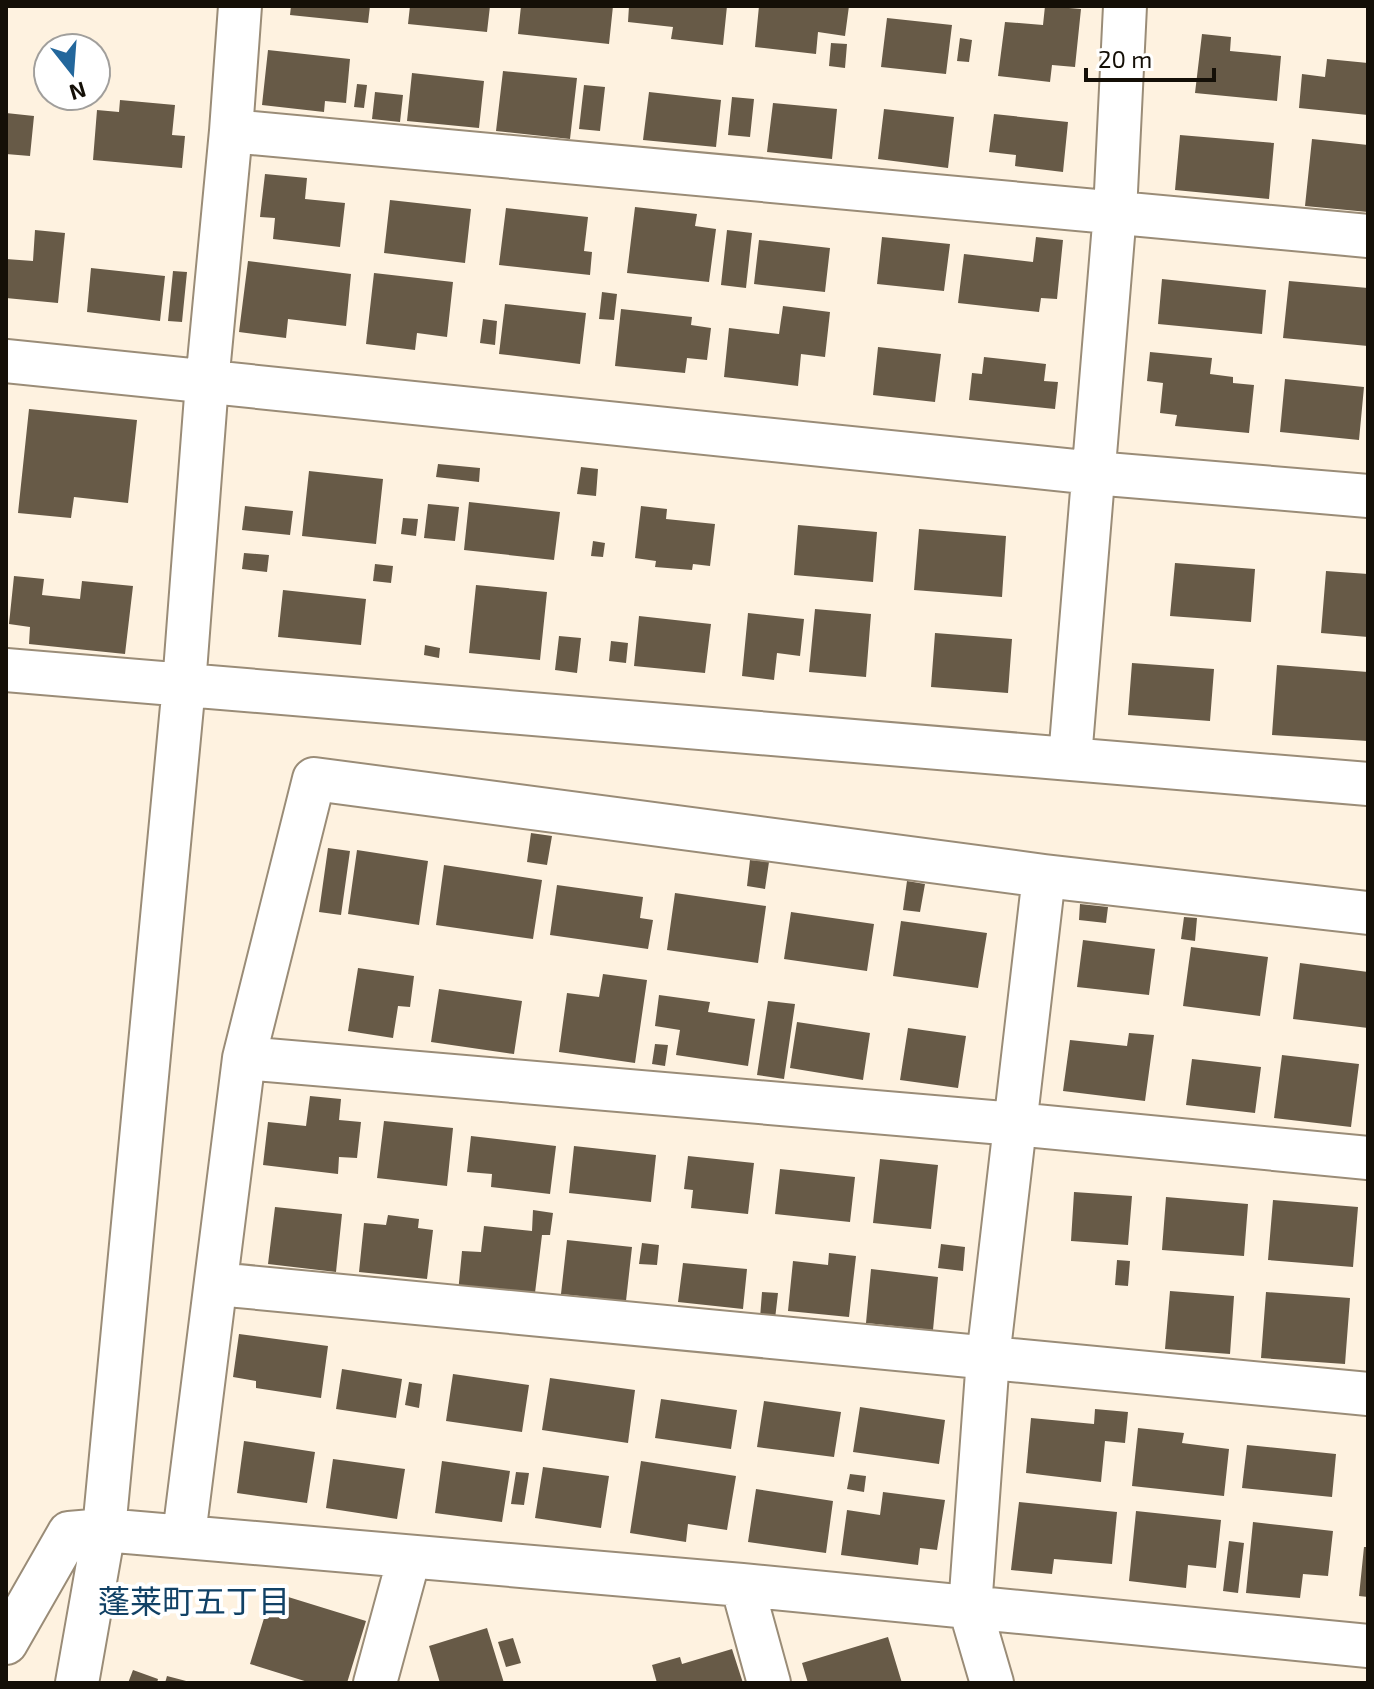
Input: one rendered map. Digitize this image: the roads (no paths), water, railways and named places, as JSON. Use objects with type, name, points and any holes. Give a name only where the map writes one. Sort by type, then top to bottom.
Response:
[{"type":"street","points":[[77,1683],[104,1530],[184,685],[240,6]]},
{"type":"street","points":[[1070,758],[1115,212],[1125,6]]},
{"type":"street","points":[[231,131],[1368,236]]},
{"type":"street","points":[[6,361],[1094,473],[1368,496]]},
{"type":"street","points":[[6,670],[1368,784]]},
{"type":"street","points":[[184,1535],[244,1058],[314,779],[1044,876],[1368,913]]},
{"type":"street","points":[[992,1683],[970,1608],[988,1358],[1044,876]]},
{"type":"street","points":[[244,1058],[1015,1124],[1368,1158]]},
{"type":"street","points":[[217,1284],[1368,1394]]},
{"type":"street","points":[[6,1643],[69,1533],[104,1530],[742,1585],[1368,1646]]},
{"type":"street","points":[[375,1683],[409,1558]]},
{"type":"street","points":[[742,1585],[769,1683]]},
{"type":"district","name":"蓬莱町五丁目","points":[[194,1600]]}]
